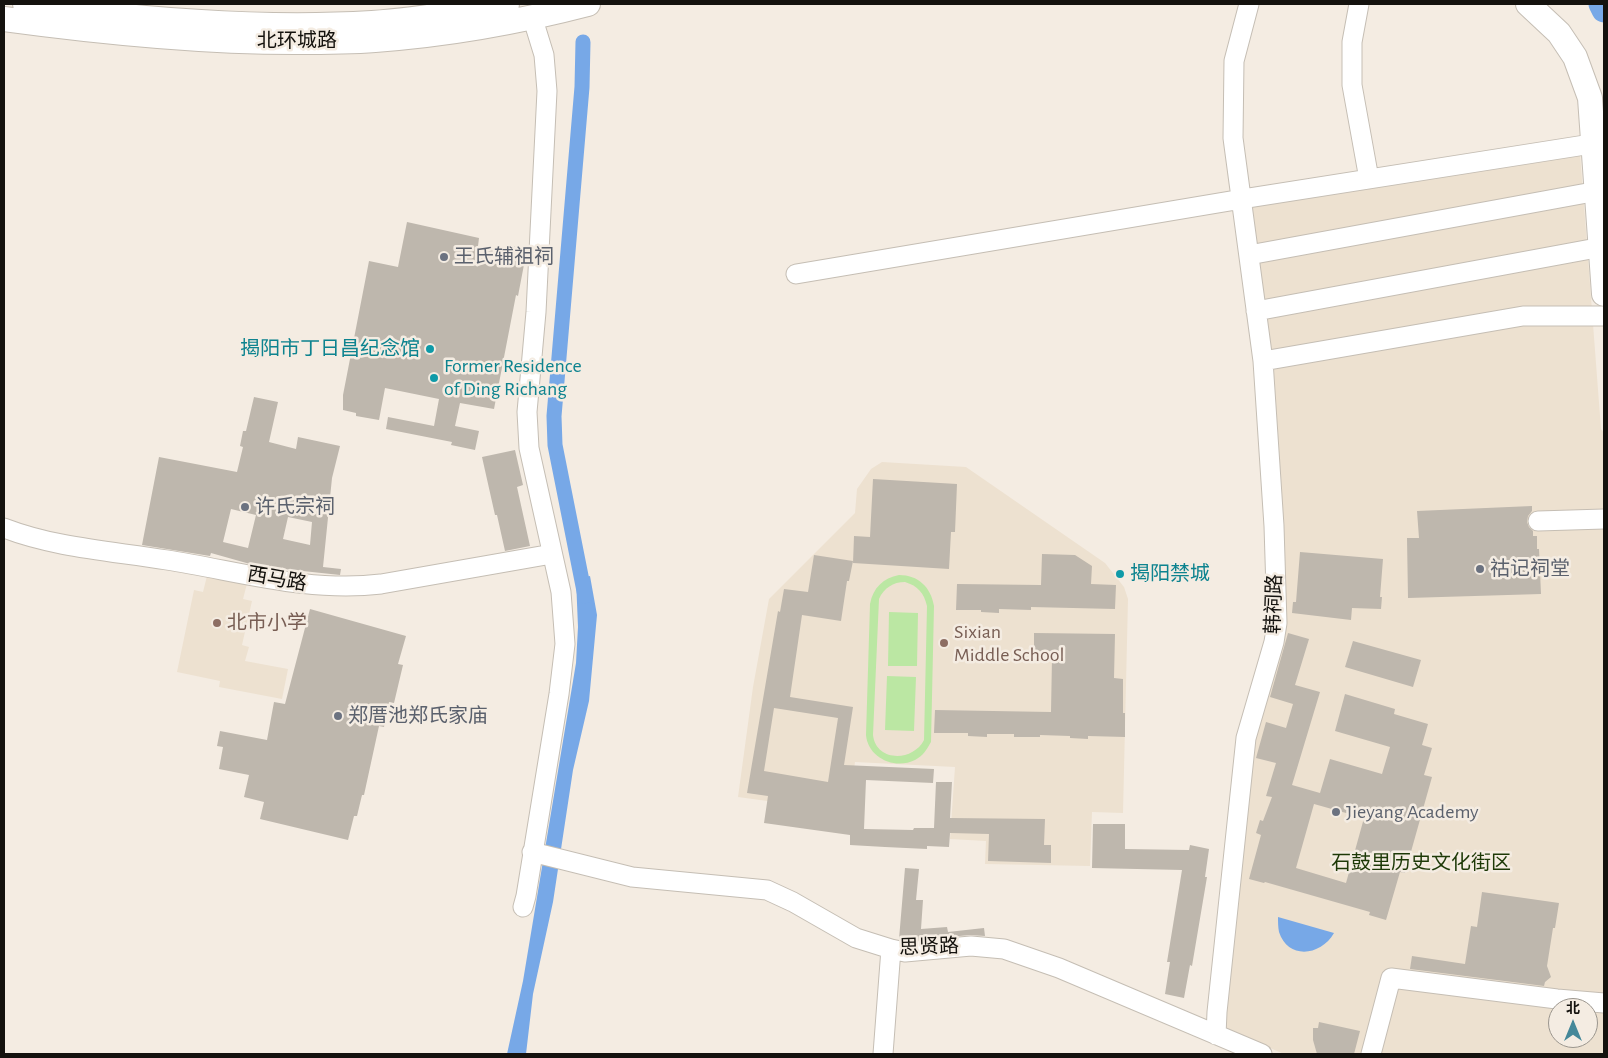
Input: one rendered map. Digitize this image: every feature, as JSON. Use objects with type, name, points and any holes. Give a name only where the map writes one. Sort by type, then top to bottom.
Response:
[{"type":"main road","name":"北环城路","points":[[24,4],[174,20],[246,24],[319,24],[373,23],[507,4]]},
{"type":"main road","name":"北环城路","points":[[4,19],[164,37],[319,42],[374,40],[422,35],[532,16],[588,4]]},
{"type":"main road","points":[[1528,4],[1559,33],[1575,57],[1590,98],[1599,142],[1598,191],[1604,294]]},
{"type":"street","name":"韩祠路","points":[[1216,1035],[1246,738],[1274,642],[1277,623],[1274,526],[1263,361],[1234,138],[1234,60],[1249,4]]},
{"type":"street","points":[[1359,4],[1352,42],[1352,85],[1369,179]]},
{"type":"street","points":[[523,907],[536,853],[565,644],[561,592],[529,448],[527,426],[536,312],[547,91],[544,56],[532,16]]},
{"type":"street","points":[[796,274],[1242,199],[1599,142]]},
{"type":"street","points":[[1249,255],[1598,191]]},
{"type":"street","points":[[1256,311],[1602,248]]},
{"type":"street","points":[[1263,361],[1523,316],[1604,316]]},
{"type":"street","points":[[1538,521],[1604,519]]},
{"type":"street","name":"西马路","points":[[4,528],[42,540],[72,546],[324,587],[362,587],[552,554]]},
{"type":"street","name":"思贤路","points":[[536,853],[632,877],[767,890],[793,902],[856,938],[905,952],[971,946],[1004,949],[1059,968],[1262,1054]]},
{"type":"street","points":[[883,1054],[891,949]]},
{"type":"street","points":[[1371,1054],[1391,978],[1557,1000],[1604,1003]]},
{"type":"shaded area","name":"石鼓里历史文化街区","points":[[1579,140],[1601,429],[1604,433],[1604,1054],[1284,1054],[1221,1027],[1245,744],[1284,622],[1246,194]]},
{"type":"shaded area","name":"Sixian Middle School","points":[[882,462],[966,467],[1105,563],[1124,587],[1128,599],[1123,813],[1092,812],[1090,866],[985,864],[986,841],[950,839],[955,767],[855,762],[848,812],[738,797],[753,687],[769,599],[855,513],[857,489],[871,469]]},
{"type":"shaded area","name":"北市小学","points":[[208,572],[248,580],[243,599],[252,601],[242,645],[249,647],[245,661],[288,669],[282,699],[219,687],[220,681],[177,672],[194,590],[203,592]]},
{"type":"green space","points":[[893,576],[906,576],[918,580],[927,588],[934,606],[931,742],[918,758],[899,764],[891,763],[877,756],[868,743],[866,735],[871,598],[884,581]],"holes":[[[901,582],[910,584],[920,591],[927,606],[924,740],[912,752],[895,756],[881,750],[876,744],[873,735],[879,599],[883,592],[893,584]]]},
{"type":"green space","points":[[889,612],[918,613],[917,666],[888,666]]},
{"type":"green space","points":[[887,676],[916,677],[914,731],[885,730]]},
{"type":"water","points":[[590,576],[597,615],[589,701],[573,770],[553,902],[533,994],[526,1054],[507,1054],[523,981],[576,663],[578,627],[576,579]]},
{"type":"water","points":[[1278,917],[1334,933],[1328,941],[1313,950],[1297,951],[1283,941],[1279,932]]},
{"type":"building","points":[[407,222],[479,238],[478,246],[511,253],[513,246],[527,249],[494,409],[460,403],[455,426],[479,431],[475,450],[451,445],[452,442],[386,429],[388,417],[434,426],[439,399],[385,388],[379,420],[356,416],[356,413],[343,410],[343,395],[369,261],[398,267]]},
{"type":"building","points":[[254,397],[278,402],[269,442],[296,449],[298,437],[340,446],[332,478],[323,567],[341,569],[340,575],[275,568],[250,564],[211,553],[210,556],[142,545],[159,457],[237,472],[243,447],[240,446],[243,431],[246,431]],"holes":[[[231,509],[256,515],[248,548],[223,542]],[[288,517],[312,522],[310,545],[283,539]]]},
{"type":"building","points":[[515,450],[523,485],[517,487],[530,546],[505,551],[482,457]]},
{"type":"building","points":[[873,479],[957,484],[955,532],[951,532],[949,569],[853,563],[854,536],[870,537]]},
{"type":"building","points":[[1532,506],[1527,522],[1533,531],[1533,536],[1537,536],[1541,594],[1408,598],[1407,538],[1419,538],[1417,511]]},
{"type":"building","points":[[1300,552],[1383,559],[1381,609],[1352,608],[1351,620],[1292,613],[1293,602],[1296,602]]},
{"type":"building","points":[[1042,554],[1075,555],[1092,566],[1091,584],[1116,585],[1115,609],[1031,607],[1031,610],[999,609],[999,613],[981,612],[981,610],[956,610],[957,584],[1041,585]]},
{"type":"building","points":[[814,555],[853,561],[849,581],[847,581],[841,621],[802,615],[790,697],[853,707],[844,765],[934,769],[933,783],[866,780],[864,829],[913,830],[914,828],[934,828],[936,782],[952,782],[950,818],[1045,819],[1044,845],[1051,845],[1051,863],[988,861],[989,834],[950,833],[949,847],[927,846],[927,849],[885,847],[850,845],[850,835],[764,823],[768,796],[747,793],[778,611],[780,612],[784,589],[808,592]],"holes":[[[774,708],[838,718],[828,782],[764,771]]]},
{"type":"building","points":[[310,609],[406,636],[398,664],[403,665],[394,703],[389,702],[384,727],[379,726],[364,795],[362,795],[357,816],[354,816],[348,840],[260,819],[264,802],[244,797],[249,775],[219,769],[223,747],[217,746],[220,731],[267,740],[274,702],[285,704]]},
{"type":"building","points":[[1034,633],[1115,634],[1114,678],[1123,679],[1125,737],[1088,736],[1088,739],[1070,738],[1070,736],[1040,735],[1040,737],[1014,737],[1014,734],[987,734],[987,737],[968,736],[968,733],[934,733],[935,710],[1051,712],[1052,658],[1034,658]]},
{"type":"building","points":[[1288,633],[1309,639],[1295,685],[1320,692],[1292,785],[1320,793],[1330,759],[1382,774],[1390,747],[1335,731],[1345,694],[1395,709],[1394,714],[1428,724],[1422,745],[1432,748],[1424,775],[1432,777],[1405,873],[1400,872],[1386,920],[1369,915],[1370,912],[1249,879],[1261,835],[1256,833],[1260,820],[1263,821],[1272,797],[1266,796],[1276,763],[1256,758],[1266,722],[1286,728],[1293,704],[1270,697]],"holes":[[[1314,804],[1364,818],[1346,883],[1296,868]]]},
{"type":"building","points":[[1353,641],[1421,660],[1413,687],[1345,667]]},
{"type":"building","points":[[1093,824],[1125,824],[1125,849],[1189,850],[1190,845],[1209,849],[1205,877],[1207,877],[1192,966],[1190,965],[1184,998],[1165,994],[1170,962],[1167,962],[1182,870],[1092,868]]},
{"type":"building","points":[[905,868],[919,869],[916,900],[923,900],[921,929],[947,927],[948,932],[984,928],[985,936],[970,935],[906,941],[899,939]]},
{"type":"building","points":[[1482,892],[1559,903],[1547,966],[1551,977],[1545,982],[1544,986],[1410,969],[1412,956],[1465,964],[1471,926],[1477,927]]},
{"type":"building","points":[[1319,1022],[1360,1031],[1354,1054],[1317,1054],[1313,1040],[1313,1028],[1318,1028]]},
{"type":"waterway","points":[[1601,4],[1604,10]]},
{"type":"waterway","points":[[583,42],[582,87],[554,416],[555,445],[585,596]]},
{"type":"place","name":"王氏辅祖祠","points":[[444,257]]},
{"type":"place","name":"揭阳市丁日昌纪念馆","points":[[430,349]]},
{"type":"place","name":"Former Residence of Ding Richang","points":[[434,378]]},
{"type":"place","name":"许氏宗祠","points":[[245,507]]},
{"type":"place","name":"祜记祠堂","points":[[1480,569]]},
{"type":"place","name":"揭阳禁城","points":[[1120,574]]},
{"type":"place","name":"北市小学","points":[[217,623]]},
{"type":"place","name":"Sixian Middle School","points":[[944,643]]},
{"type":"place","name":"郑厝池郑氏家庙","points":[[338,716]]},
{"type":"place","name":"Jieyang Academy","points":[[1336,812]]}]
